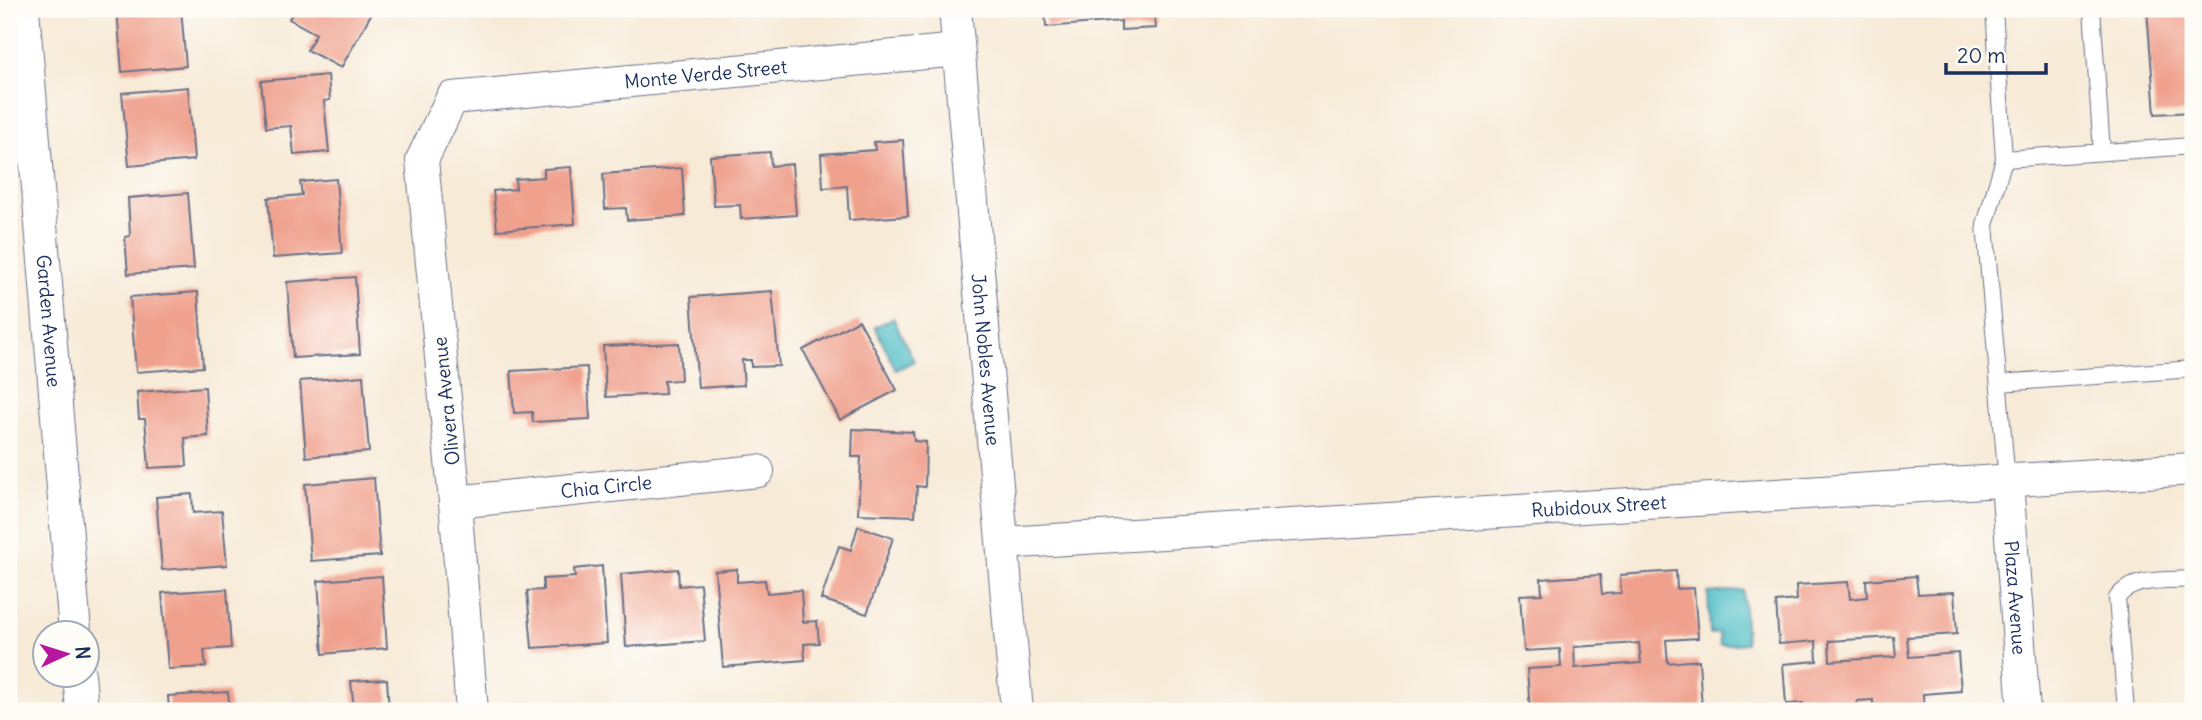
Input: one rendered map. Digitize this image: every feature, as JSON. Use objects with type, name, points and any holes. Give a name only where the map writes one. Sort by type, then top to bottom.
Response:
[{"type":"street","name":"Garden Avenue","points":[[23,9],[74,618]]},
{"type":"street","name":"John Nobles Avenue","points":[[955,9],[1017,711]]},
{"type":"street","name":"Monte Verde Street","points":[[452,98],[958,50]]},
{"type":"street","name":"Olivera Avenue","points":[[452,98],[422,160],[456,502],[472,711]]},
{"type":"street","name":"Rubidoux Street","points":[[1003,544],[2193,470]]},
{"type":"street","name":"Chia Circle","points":[[456,502],[758,471]]},
{"type":"street","name":"Plaza Avenue","points":[[2007,482],[2024,711]]},
{"type":"street","points":[[80,688],[82,711]]},
{"type":"lane","points":[[1994,9],[2004,159],[1985,225],[2007,482]]},
{"type":"lane","points":[[2092,9],[2102,152]]},
{"type":"lane","points":[[2004,159],[2193,146]]},
{"type":"lane","points":[[1999,383],[2193,369]]},
{"type":"lane","points":[[2126,711],[2117,598],[2123,590],[2136,583],[2193,579]]},
{"type":"water","points":[[893,318],[914,361],[896,370],[875,327]]},
{"type":"water","points":[[1743,590],[1746,643],[1720,645],[1719,633],[1710,634],[1708,593]]},
{"type":"building","points":[[117,9],[181,9],[186,66],[122,72]]},
{"type":"building","points":[[295,9],[374,9],[341,68],[307,50],[316,34],[289,19]]},
{"type":"building","points":[[536,9],[579,9],[579,11],[536,14]]},
{"type":"building","points":[[1045,9],[1154,9],[1156,28],[1121,30],[1121,21],[1046,27]]},
{"type":"building","points":[[2147,9],[2193,9],[2193,112],[2155,114]]},
{"type":"building","points":[[328,75],[330,100],[324,101],[329,152],[294,155],[291,126],[266,128],[261,81]]},
{"type":"building","points":[[188,87],[194,160],[129,166],[122,93]]},
{"type":"building","points":[[903,140],[908,216],[849,220],[847,186],[823,188],[821,154],[875,150],[874,142]]},
{"type":"building","points":[[770,152],[771,166],[792,164],[796,215],[741,219],[740,205],[714,206],[710,156]]},
{"type":"building","points":[[571,167],[575,224],[497,230],[493,191],[516,189],[515,179],[544,177],[544,169]]},
{"type":"building","points":[[682,168],[685,216],[627,220],[626,208],[605,209],[603,174]]},
{"type":"building","points":[[336,179],[342,253],[273,258],[268,198],[302,195],[300,182]]},
{"type":"building","points":[[188,193],[194,269],[128,274],[125,237],[130,236],[128,198]]},
{"type":"building","points":[[355,277],[360,354],[293,358],[287,282]]},
{"type":"building","points":[[772,291],[779,366],[751,367],[751,360],[742,360],[744,385],[698,388],[691,297]]},
{"type":"building","points":[[198,292],[203,367],[136,372],[130,297]]},
{"type":"building","points":[[859,320],[897,390],[840,420],[803,350]]},
{"type":"building","points":[[679,343],[681,380],[664,381],[665,394],[606,397],[603,346]]},
{"type":"building","points":[[587,367],[590,419],[533,422],[532,412],[514,413],[511,371]]},
{"type":"building","points":[[363,376],[369,452],[306,457],[300,381]]},
{"type":"building","points":[[205,387],[208,436],[185,438],[187,466],[149,468],[145,419],[139,419],[137,392]]},
{"type":"building","points":[[853,429],[913,432],[914,441],[926,442],[925,487],[917,486],[915,516],[858,514],[861,457],[852,457]]},
{"type":"building","points":[[374,478],[380,556],[311,561],[305,484]]},
{"type":"building","points":[[192,494],[193,513],[222,511],[227,565],[162,570],[156,497]]},
{"type":"building","points":[[858,526],[893,538],[867,614],[821,599],[839,546],[851,550]]},
{"type":"building","points":[[602,566],[607,643],[532,648],[527,591],[543,590],[543,579],[575,577],[574,569]]},
{"type":"building","points":[[678,569],[679,586],[700,584],[705,641],[626,647],[621,574]]},
{"type":"building","points":[[737,569],[737,582],[765,580],[767,593],[801,590],[803,622],[817,621],[819,643],[804,644],[805,660],[723,667],[715,571]]},
{"type":"building","points":[[1676,571],[1677,589],[1694,588],[1698,638],[1666,640],[1668,663],[1699,660],[1702,710],[1530,711],[1527,669],[1561,667],[1560,649],[1524,651],[1520,595],[1542,594],[1541,579],[1600,575],[1602,594],[1621,593],[1620,575]],"holes":[[[1639,643],[1641,663],[1575,668],[1574,647]]]},
{"type":"building","points":[[382,576],[387,648],[323,654],[318,581]]},
{"type":"building","points":[[1916,576],[1918,594],[1954,592],[1957,634],[1907,637],[1909,657],[1958,653],[1961,691],[1923,694],[1924,710],[1873,711],[1873,700],[1857,701],[1857,711],[1804,711],[1803,703],[1786,704],[1783,664],[1817,661],[1816,641],[1779,644],[1776,602],[1797,600],[1796,585],[1848,582],[1850,599],[1867,597],[1866,580]],"holes":[[[1894,637],[1896,657],[1830,661],[1829,641]]]},
{"type":"building","points":[[227,589],[231,648],[204,650],[206,667],[168,669],[162,593]]},
{"type":"building","points":[[387,679],[389,711],[354,711],[351,681]]},
{"type":"building","points":[[228,692],[230,711],[169,711],[168,696]]}]
